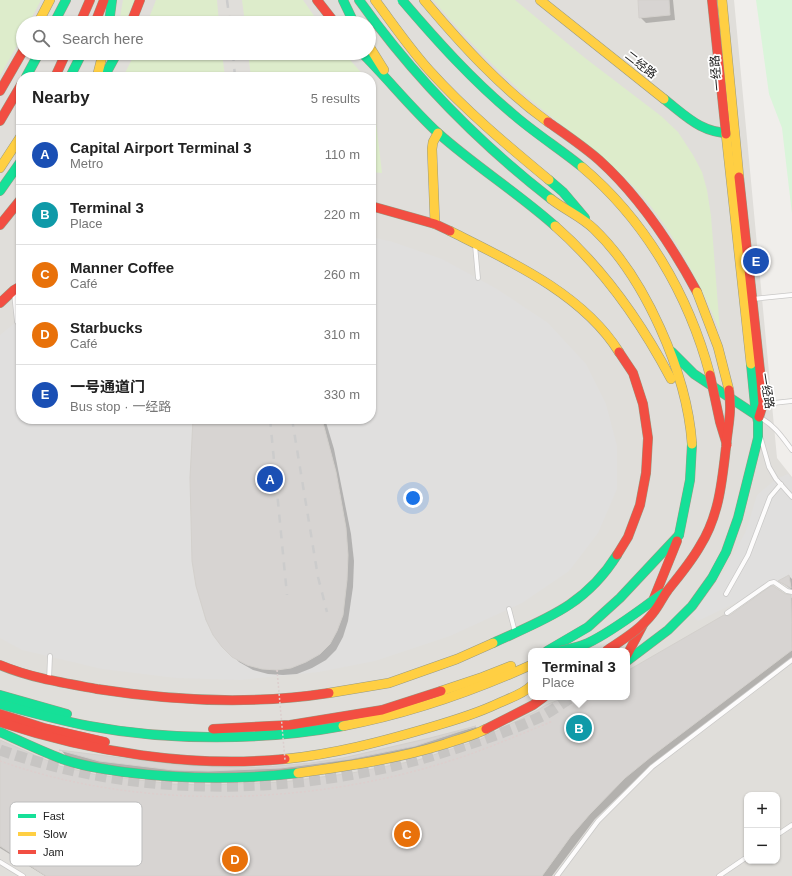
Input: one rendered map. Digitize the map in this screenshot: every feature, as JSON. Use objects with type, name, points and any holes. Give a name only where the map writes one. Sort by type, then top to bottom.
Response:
[{"type":"main road","points":[[42,16],[50,0]]},
{"type":"main road","points":[[58,16],[66,0]]},
{"type":"main road","points":[[83,16],[90,0]]},
{"type":"main road","points":[[98,16],[104,0]]},
{"type":"main road","points":[[110,16],[112,0]]},
{"type":"main road","points":[[134,16],[140,0]]},
{"type":"main road","points":[[317,0],[330,16]]},
{"type":"main road","points":[[342,0],[350,16]]},
{"type":"main road","points":[[359,0],[370,16]]},
{"type":"main road","points":[[375,0],[396,30],[438,79],[488,129],[563,192],[617,256],[635,281],[658,324],[666,344],[677,374],[688,414],[691,436],[691,472],[689,494],[679,535],[642,628],[630,650]]},
{"type":"main road","points":[[402,0],[446,51],[478,83],[528,127],[587,171],[612,195],[638,227],[667,270],[686,306],[708,367],[720,423],[727,445]]},
{"type":"main road","points":[[424,0],[452,34],[484,66],[532,110],[597,159],[629,191],[650,216],[683,266],[697,292],[716,344],[725,376],[731,412],[722,488],[716,512],[709,529],[691,561],[668,590],[650,617],[610,648]]},
{"type":"main road","name":"二经路","points":[[540,0],[697,125],[706,130],[730,133]]},
{"type":"main road","name":"一经路","points":[[712,0],[752,299],[763,404],[759,417]]},
{"type":"main road","name":"一经路","points":[[722,0],[730,133],[755,404],[759,417]]},
{"type":"main road","points":[[376,24],[406,61],[446,106],[493,151],[556,202],[594,229]]},
{"type":"main road","points":[[376,57],[394,86]]},
{"type":"main road","points":[[0,91],[18,60]]},
{"type":"main road","points":[[29,72],[35,60]]},
{"type":"main road","points":[[57,72],[63,60]]},
{"type":"main road","points":[[72,72],[78,60]]},
{"type":"main road","points":[[98,72],[101,60]]},
{"type":"main road","points":[[107,72],[113,60]]},
{"type":"main road","points":[[369,60],[438,132],[544,217],[602,274],[637,321],[668,372],[688,414]]},
{"type":"main road","points":[[0,121],[16,94]]},
{"type":"main road","points":[[435,224],[432,149],[433,142],[438,132]]},
{"type":"main road","points":[[0,168],[16,144]]},
{"type":"main road","points":[[0,191],[16,168]]},
{"type":"main road","points":[[0,225],[16,205]]},
{"type":"main road","points":[[0,665],[49,681],[117,692],[180,699],[243,701],[321,694],[389,683],[457,659],[556,614],[586,593],[608,569],[628,537],[640,505],[646,473],[648,438],[643,404],[633,374],[614,343],[591,316],[550,284],[435,224],[376,207]]},
{"type":"main road","points":[[0,304],[16,290]]},
{"type":"main road","points":[[630,659],[658,639],[681,618],[704,592],[722,563],[743,502],[759,433],[759,417],[694,374],[678,360],[666,344]]},
{"type":"main road","points":[[571,648],[588,627],[620,598],[679,535]]},
{"type":"main road","points":[[582,648],[627,620],[668,590]]},
{"type":"main road","points":[[552,648],[588,627]]},
{"type":"main road","points":[[571,648],[588,643]]},
{"type":"main road","points":[[0,695],[65,714],[130,725],[212,729],[290,725],[382,710],[483,677],[528,659]]},
{"type":"main road","points":[[0,704],[69,722],[133,732],[203,736],[277,734],[330,728],[381,718],[485,685],[528,666]]},
{"type":"main road","points":[[0,714],[57,732],[144,748],[192,753],[272,753],[354,742],[408,728],[467,709],[528,682]]},
{"type":"main road","points":[[0,722],[39,735],[80,745],[151,756],[238,760],[291,758],[342,751],[432,727],[480,712],[528,689]]},
{"type":"main road","points":[[0,732],[62,759],[98,768],[174,777],[223,778],[282,775],[351,766],[416,753],[476,734],[540,700]]},
{"type":"lane","points":[[474,243],[478,278]]},
{"type":"lane","points":[[752,299],[792,295]]},
{"type":"lane","points":[[763,404],[792,401]]},
{"type":"lane","points":[[759,417],[770,423],[776,429],[792,450]]},
{"type":"lane","points":[[759,433],[769,467],[792,497]]},
{"type":"lane","points":[[726,594],[748,555],[770,497],[781,484]]},
{"type":"lane","points":[[727,612],[770,583],[774,582],[787,591],[792,592]]},
{"type":"lane","points":[[509,609],[515,632]]},
{"type":"lane","points":[[49,681],[50,656]]},
{"type":"lane","points":[[557,876],[598,821],[652,767],[792,660]]},
{"type":"lane","points":[[780,833],[792,825]]},
{"type":"lane","points":[[719,876],[744,858]]},
{"type":"lane","points":[[0,862],[23,876]]},
{"type":"lane","points":[[11,876],[14,871]]},
{"type":"path","points":[[277,670],[285,760]]},
{"type":"shaded area","points":[[0,0],[734,0],[777,458],[792,477],[792,876],[0,876]]},
{"type":"shaded area","points":[[376,238],[390,241],[442,259],[497,289],[548,323],[586,364],[606,404],[617,446],[617,489],[598,533],[569,571],[522,603],[450,636],[375,661],[319,672],[240,680],[176,678],[102,669],[22,650],[0,638],[0,335],[16,322],[16,424],[376,424]]},
{"type":"shaded area","points":[[788,474],[792,479],[792,627],[787,631],[787,580],[783,580],[698,621],[692,615],[724,572],[746,531],[757,495],[776,479]]},
{"type":"green space","points":[[0,0],[41,0],[33,16],[16,16],[16,47],[0,76]]},
{"type":"green space","points":[[123,0],[135,0],[127,16],[120,16]]},
{"type":"green space","points":[[156,0],[217,0],[218,16],[150,16]]},
{"type":"green space","points":[[242,0],[303,0],[314,16],[244,16]]},
{"type":"green space","points":[[433,0],[515,0],[585,58],[661,116],[678,132],[702,172],[707,190],[711,216],[720,331],[689,265],[680,249],[649,204],[612,166],[544,111],[500,72],[459,30]]},
{"type":"green space","points":[[756,0],[792,0],[792,214],[782,128],[769,94]]},
{"type":"green space","points":[[132,60],[223,60],[224,72],[126,72]]},
{"type":"green space","points":[[249,60],[350,60],[361,72],[250,72]]},
{"type":"green space","points":[[376,123],[382,173],[376,172]]},
{"type":"building","points":[[638,0],[669,0],[670,15],[639,18]]},
{"type":"building","points":[[193,424],[323,424],[336,472],[346,528],[348,555],[343,615],[330,644],[320,654],[291,668],[277,670],[262,669],[247,665],[232,657],[213,635],[206,620],[196,586],[192,561],[190,478]]},
{"type":"building","points":[[789,575],[791,588],[778,581]]},
{"type":"building","points":[[771,586],[785,594],[791,595],[792,650],[625,778],[571,836],[542,876],[46,876],[31,866],[142,866],[142,802],[10,802],[10,853],[0,846],[0,740],[60,766],[97,775],[173,784],[208,785],[283,782],[352,773],[418,760],[479,740],[558,700],[630,700],[630,669],[724,615],[729,616]]},
{"type":"building","points":[[476,726],[415,746],[350,759],[281,768],[208,771],[173,770],[99,761],[59,750],[178,765],[244,768],[311,763],[343,758]]},
{"type":"tunnel","points":[[0,750],[56,767],[112,778],[170,784],[228,786],[287,783],[345,776],[401,764],[457,748],[500,734],[532,721],[567,700]]},
{"type":"railway","points":[[227,0],[229,16]]},
{"type":"railway","points":[[234,60],[235,72]]},
{"type":"railway","points":[[270,424],[287,595]]},
{"type":"railway","points":[[293,424],[318,577],[327,612]]},
{"type":"traffic: fast","points":[[58,16],[66,0]]},
{"type":"traffic: fast","points":[[110,16],[112,0]]},
{"type":"traffic: fast","points":[[343,0],[351,16]]},
{"type":"traffic: fast","points":[[359,0],[371,16]]},
{"type":"traffic: fast","points":[[402,0],[442,45],[499,102],[522,122],[582,167]]},
{"type":"traffic: fast","points":[[376,23],[424,81],[448,107],[498,155],[551,199]]},
{"type":"traffic: fast","points":[[29,72],[35,60]]},
{"type":"traffic: fast","points":[[72,72],[78,60]]},
{"type":"traffic: fast","points":[[107,72],[113,60]]},
{"type":"traffic: fast","points":[[369,60],[418,114],[438,133],[555,226]]},
{"type":"traffic: fast","points":[[664,99],[695,123],[721,133],[732,133]]},
{"type":"traffic: fast","points":[[0,191],[16,168]]},
{"type":"traffic: fast","points":[[549,180],[563,192],[585,218]]},
{"type":"traffic: fast","points":[[672,352],[694,374],[759,417]]},
{"type":"traffic: fast","points":[[630,659],[668,630],[692,606],[712,578],[726,552],[738,518],[758,438],[758,422],[751,364]]},
{"type":"traffic: fast","points":[[679,535],[690,480],[692,444]]},
{"type":"traffic: fast","points":[[552,648],[588,627],[620,598],[679,535]]},
{"type":"traffic: fast","points":[[493,643],[547,618],[577,599],[605,572],[617,555]]},
{"type":"traffic: fast","points":[[571,648],[598,638],[664,593]]},
{"type":"traffic: fast","points":[[0,695],[67,714]]},
{"type":"traffic: fast","points":[[0,704],[89,726],[120,731],[183,737],[249,737],[312,731],[343,726]]},
{"type":"traffic: fast","points":[[0,732],[62,759],[93,767],[124,772],[211,778],[254,777],[298,773]]},
{"type":"traffic: slow","points":[[42,16],[50,0]]},
{"type":"traffic: slow","points":[[375,0],[415,54],[443,85],[488,128],[549,180]]},
{"type":"traffic: slow","points":[[424,0],[482,65],[514,95],[548,122]]},
{"type":"traffic: slow","points":[[540,0],[664,99]]},
{"type":"traffic: slow","points":[[722,0],[739,177]]},
{"type":"traffic: slow","points":[[376,57],[384,70]]},
{"type":"traffic: slow","points":[[98,72],[101,60]]},
{"type":"traffic: slow","points":[[435,224],[432,149],[433,142],[438,133]]},
{"type":"traffic: slow","points":[[726,134],[751,364]]},
{"type":"traffic: slow","points":[[0,168],[16,144]]},
{"type":"traffic: slow","points":[[582,167],[605,188],[626,211],[645,235],[662,261],[690,316],[710,375]]},
{"type":"traffic: slow","points":[[551,199],[594,229],[613,249],[630,273],[646,300],[660,328],[682,387],[692,444]]},
{"type":"traffic: slow","points":[[555,226],[590,260],[620,297],[647,337],[671,379]]},
{"type":"traffic: slow","points":[[450,231],[497,254],[544,281],[566,296],[604,331],[619,352]]},
{"type":"traffic: slow","points":[[697,292],[718,347],[729,390]]},
{"type":"traffic: slow","points":[[329,693],[389,683],[457,659],[493,643]]},
{"type":"traffic: slow","points":[[441,691],[511,666]]},
{"type":"traffic: slow","points":[[343,726],[415,709],[462,693],[528,666]]},
{"type":"traffic: slow","points":[[285,759],[322,754],[392,738],[464,717],[520,694],[528,689]]},
{"type":"traffic: slow","points":[[298,773],[354,765],[409,754],[471,736],[486,729]]},
{"type":"traffic: jam","points":[[83,16],[90,0]]},
{"type":"traffic: jam","points":[[98,16],[104,0]]},
{"type":"traffic: jam","points":[[134,16],[140,0]]},
{"type":"traffic: jam","points":[[317,0],[330,16]]},
{"type":"traffic: jam","points":[[712,0],[726,134]]},
{"type":"traffic: jam","points":[[0,91],[18,60]]},
{"type":"traffic: jam","points":[[57,72],[63,60]]},
{"type":"traffic: jam","points":[[0,121],[16,94]]},
{"type":"traffic: jam","points":[[548,122],[599,160],[628,189],[654,222],[697,292]]},
{"type":"traffic: jam","points":[[739,177],[761,380],[763,404],[759,417]]},
{"type":"traffic: jam","points":[[0,225],[16,205]]},
{"type":"traffic: jam","points":[[376,207],[435,224],[450,231]]},
{"type":"traffic: jam","points":[[0,303],[16,289]]},
{"type":"traffic: jam","points":[[617,555],[628,537],[640,505],[646,473],[648,438],[643,404],[633,373],[619,352]]},
{"type":"traffic: jam","points":[[710,375],[720,422],[727,445]]},
{"type":"traffic: jam","points":[[610,648],[643,624],[657,608],[668,590],[693,558],[712,523],[721,486],[729,419],[729,390]]},
{"type":"traffic: jam","points":[[652,603],[677,541]]},
{"type":"traffic: jam","points":[[630,649],[644,623]]},
{"type":"traffic: jam","points":[[0,665],[36,677],[97,689],[184,699],[271,699],[329,693]]},
{"type":"traffic: jam","points":[[213,729],[290,725],[382,710],[441,691]]},
{"type":"traffic: jam","points":[[486,729],[540,700]]},
{"type":"traffic: jam","points":[[0,714],[44,728],[105,742]]},
{"type":"traffic: jam","points":[[0,722],[69,742],[141,755],[213,761],[285,759]]},
{"type":"place","name":"一号通道门","points":[[756,261]]},
{"type":"place","name":"Capital Airport Terminal 3","points":[[270,479]]},
{"type":"place","name":"Terminal 3","points":[[579,728]]},
{"type":"place","name":"Manner Coffee","points":[[407,834]]},
{"type":"place","name":"Starbucks","points":[[235,859]]}]
